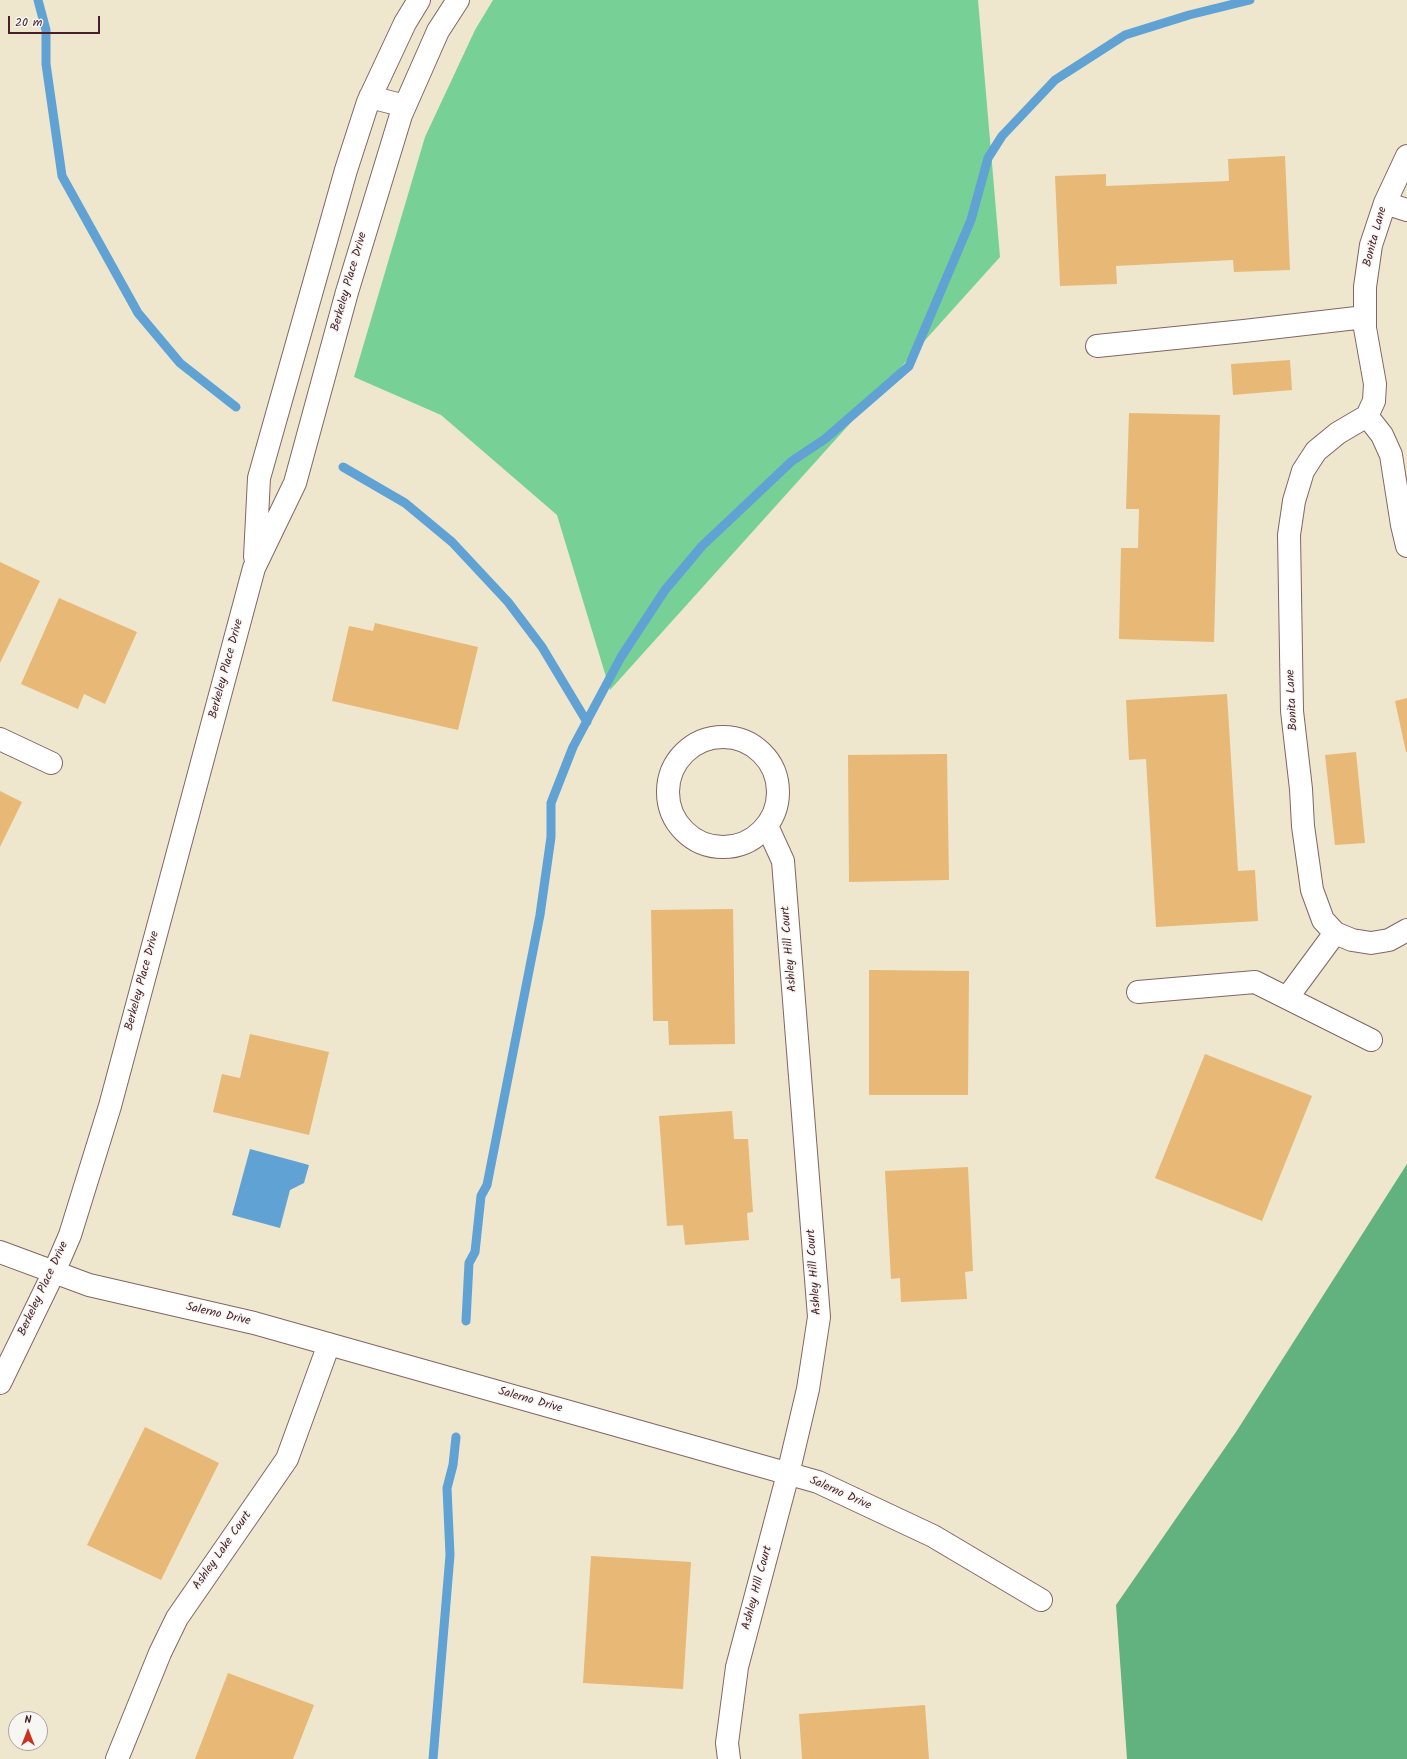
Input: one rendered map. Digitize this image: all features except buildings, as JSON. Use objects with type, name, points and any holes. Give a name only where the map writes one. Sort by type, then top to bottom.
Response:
[{"type":"street","name":"Berkeley Place Drive","points":[[254,568],[259,478],[346,170],[370,97],[405,23],[419,0]]},
{"type":"street","name":"Berkeley Place Drive","points":[[0,1383],[54,1272],[70,1235],[110,1106],[254,568],[295,483],[346,292],[405,106],[438,31],[458,0]]},
{"type":"street","points":[[370,97],[405,106]]},
{"type":"street","name":"Bonita Lane","points":[[1407,156],[1385,203],[1371,245],[1365,287],[1365,328],[1375,384],[1374,401],[1367,416],[1338,433],[1316,451],[1303,471],[1294,501],[1289,535],[1292,711],[1301,789],[1303,826],[1312,890],[1323,920],[1336,933],[1352,940],[1371,943],[1389,940],[1407,930]]},
{"type":"street","points":[[1385,203],[1407,210]]},
{"type":"street","points":[[1097,346],[1365,317]]},
{"type":"street","points":[[1367,416],[1382,435],[1391,455],[1407,546]]},
{"type":"street","points":[[722,736],[740,739],[756,747],[769,759],[777,775],[778,781],[779,793],[776,810],[767,826],[754,839],[736,846],[717,848],[699,842],[684,831],[673,816],[671,810],[668,798],[669,779],[676,762],[689,748],[705,739],[722,736]]},
{"type":"street","points":[[0,739],[51,763]]},
{"type":"street","name":"Ashley Hill Court","points":[[729,1759],[727,1743],[737,1666],[788,1474],[808,1389],[819,1317],[783,861],[767,826]]},
{"type":"street","points":[[1287,998],[1336,933]]},
{"type":"street","points":[[1138,992],[1255,982],[1371,1040]]},
{"type":"street","name":"Salerno Drive","points":[[0,1252],[90,1284],[254,1323],[818,1482],[933,1536],[1041,1600]]},
{"type":"street","name":"Ashley Lake Court","points":[[117,1759],[160,1653],[177,1618],[287,1459],[329,1344]]},
{"type":"green space","points":[[493,0],[978,0],[1000,257],[610,690],[557,515],[441,415],[354,377],[425,137],[475,30]]},
{"type":"green space","points":[[1407,1164],[1407,1759],[1127,1759],[1116,1605],[1236,1432]]},
{"type":"water","points":[[250,1149],[309,1165],[304,1183],[290,1190],[280,1228],[232,1215]]},
{"type":"waterway","points":[[38,0],[46,30],[46,64],[62,176],[138,313],[180,363],[236,407]]},
{"type":"waterway","points":[[466,1321],[469,1263],[475,1252],[481,1196],[487,1185],[540,915],[551,837],[551,803],[573,747],[621,657],[665,590],[702,546],[792,461],[825,439],[909,366],[971,220],[988,158],[1002,136],[1055,80],[1125,35],[1189,15],[1250,0]]},
{"type":"waterway","points":[[343,467],[405,503],[452,542],[508,602],[542,647],[587,722]]},
{"type":"waterway","points":[[433,1759],[450,1555],[447,1488],[453,1465],[456,1437]]}]
